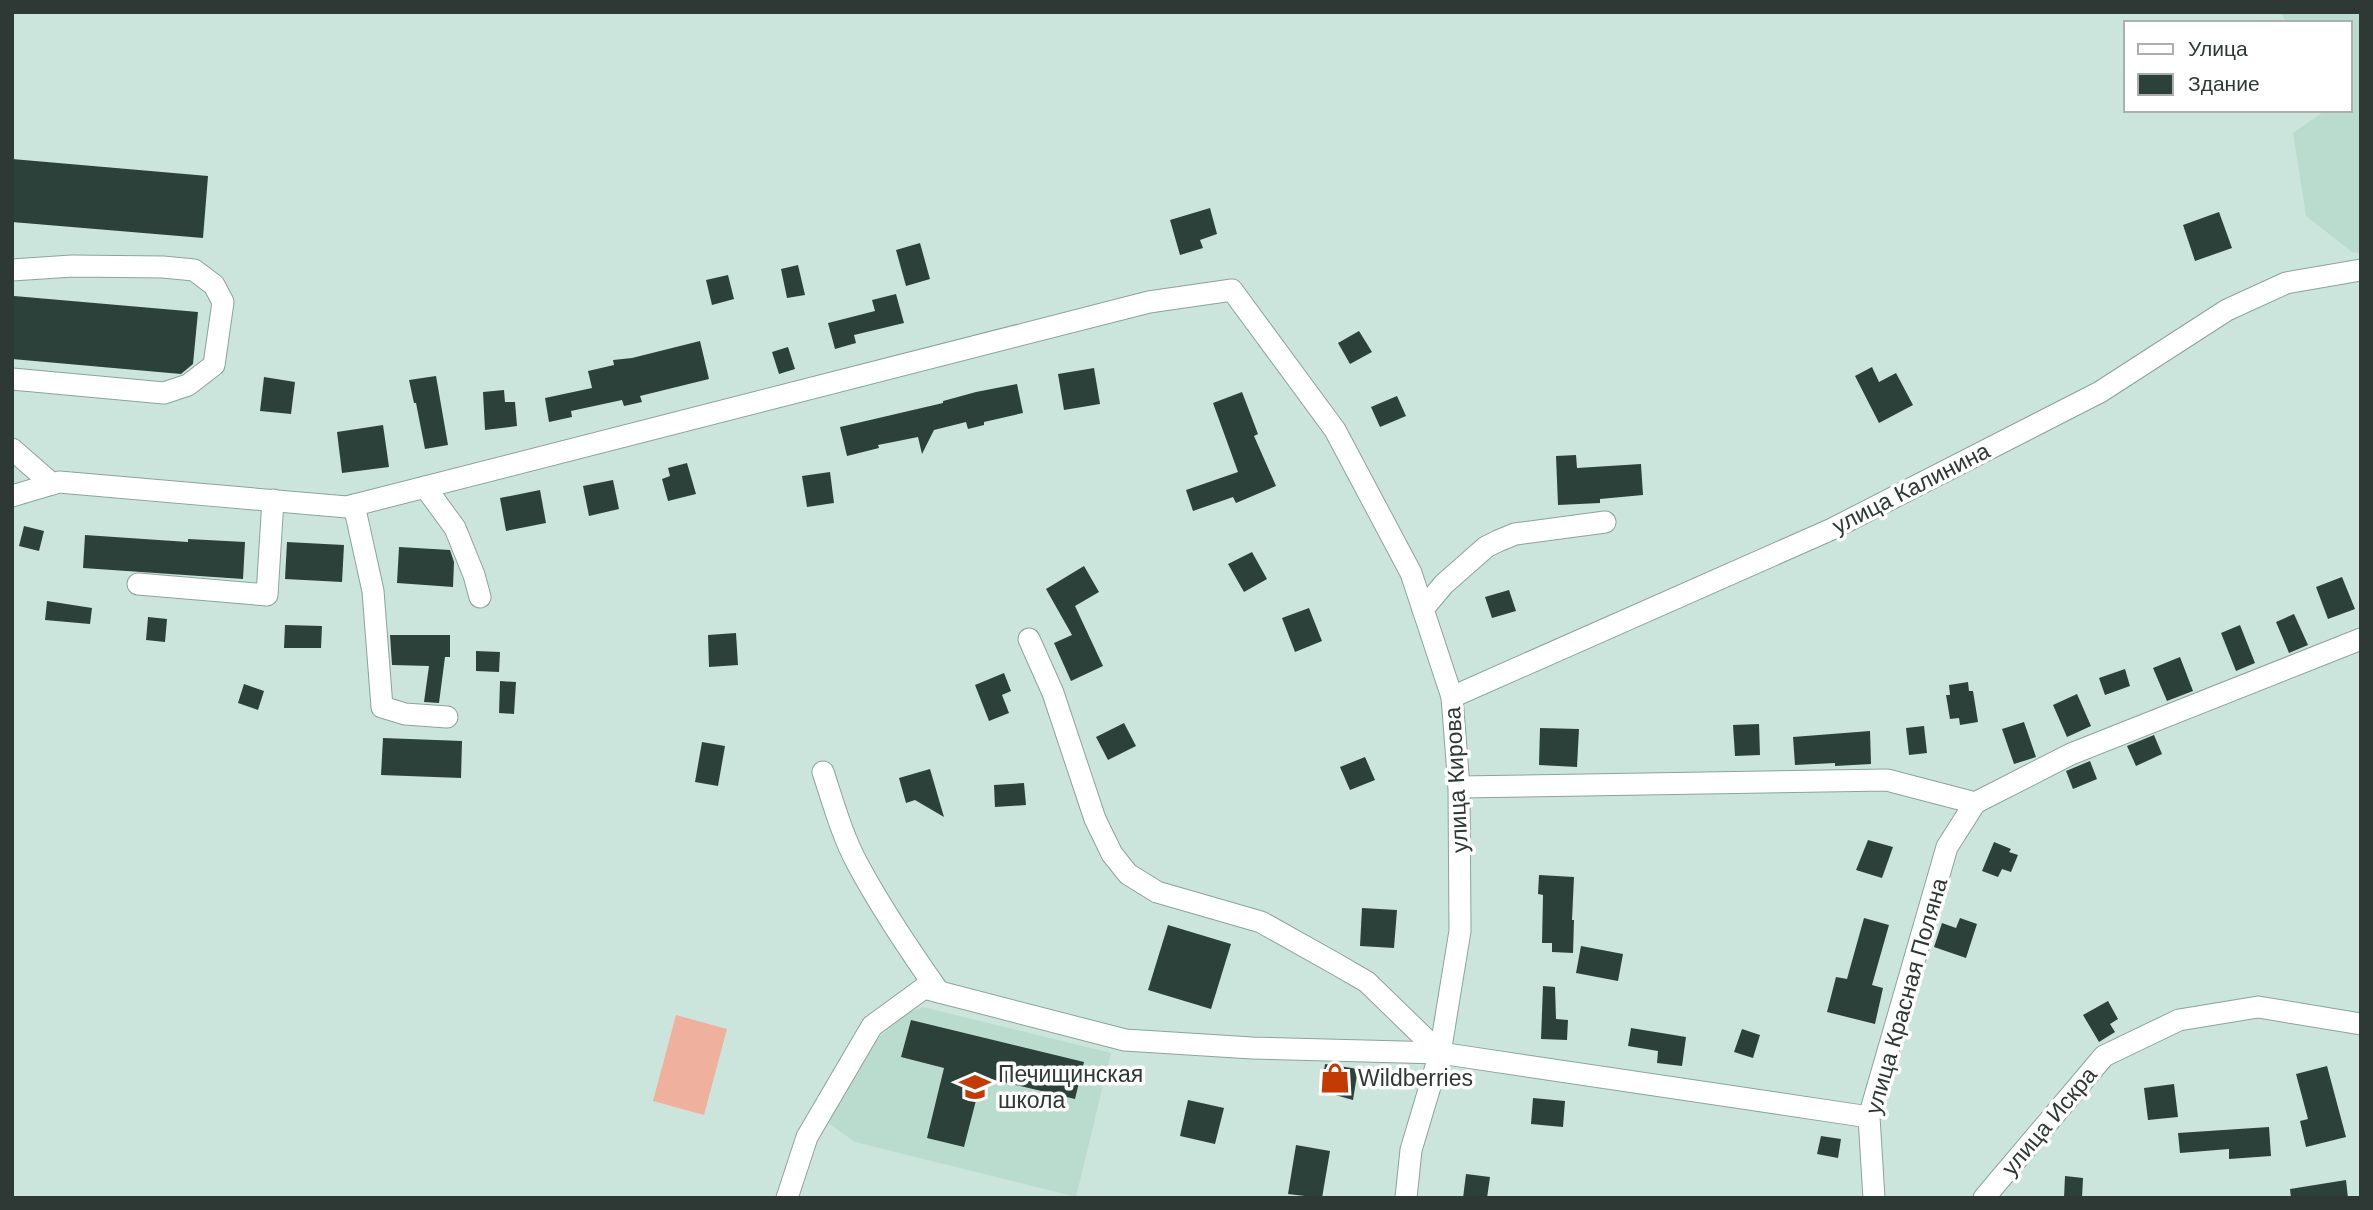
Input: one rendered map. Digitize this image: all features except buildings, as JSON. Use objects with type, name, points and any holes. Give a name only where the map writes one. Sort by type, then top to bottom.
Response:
[{"type":"street","points":[[12,270],[72,266],[194,270],[214,285],[223,302],[214,365],[188,385],[164,393],[12,379]]},
{"type":"street","name":"улица Калинина","points":[[1452,697],[1832,529],[2100,392],[2227,310],[2286,283],[2361,270]]},
{"type":"street","name":"улица Кирова","points":[[425,487],[1149,302],[1232,290],[1335,430],[1410,573],[1452,697],[1459,787],[1460,931],[1440,1053],[1411,1150],[1406,1198]]},
{"type":"street","points":[[12,449],[52,484]]},
{"type":"street","points":[[12,496],[59,482],[347,507],[425,487],[455,528],[480,597]]},
{"type":"street","points":[[138,583],[267,595],[273,500]]},
{"type":"street","points":[[354,505],[373,591],[382,707],[405,714],[447,717]]},
{"type":"street","points":[[1423,610],[1444,584],[1486,547],[1498,541],[1515,534],[1605,522]]},
{"type":"street","points":[[1029,639],[1053,693],[1095,819],[1112,854],[1129,874],[1157,892],[1261,922],[1336,964],[1367,982],[1440,1053]]},
{"type":"street","points":[[1459,787],[1887,780],[1975,803],[2071,754],[2361,639]]},
{"type":"street","points":[[823,772],[836,813],[857,862],[932,990],[1125,1040],[1252,1048],[1440,1053],[1869,1117]]},
{"type":"street","name":"улица Красная Поляна","points":[[1874,1198],[1869,1117],[1947,846],[1975,803]]},
{"type":"street","points":[[787,1198],[807,1137],[872,1027],[932,990]]},
{"type":"street","name":"улица Искра","points":[[1984,1198],[2104,1056],[2179,1020],[2258,1007],[2360,1028]]},
{"type":"shaded area","points":[[2280,12],[2361,12],[2361,253],[2352,252],[2306,216],[2293,133],[2323,112],[2352,112],[2352,21],[2286,21]]},
{"type":"shaded area","name":"Печищинская школа","points":[[923,1007],[1111,1053],[1076,1197],[855,1142],[825,1121],[877,1040],[900,1016]]},
{"type":"shaded area","points":[[676,1015],[727,1029],[704,1115],[653,1101]]},
{"type":"place","name":"Wildberries","points":[[1335,1078]]},
{"type":"place","name":"Печищинская школа","points":[[975,1087]]}]
